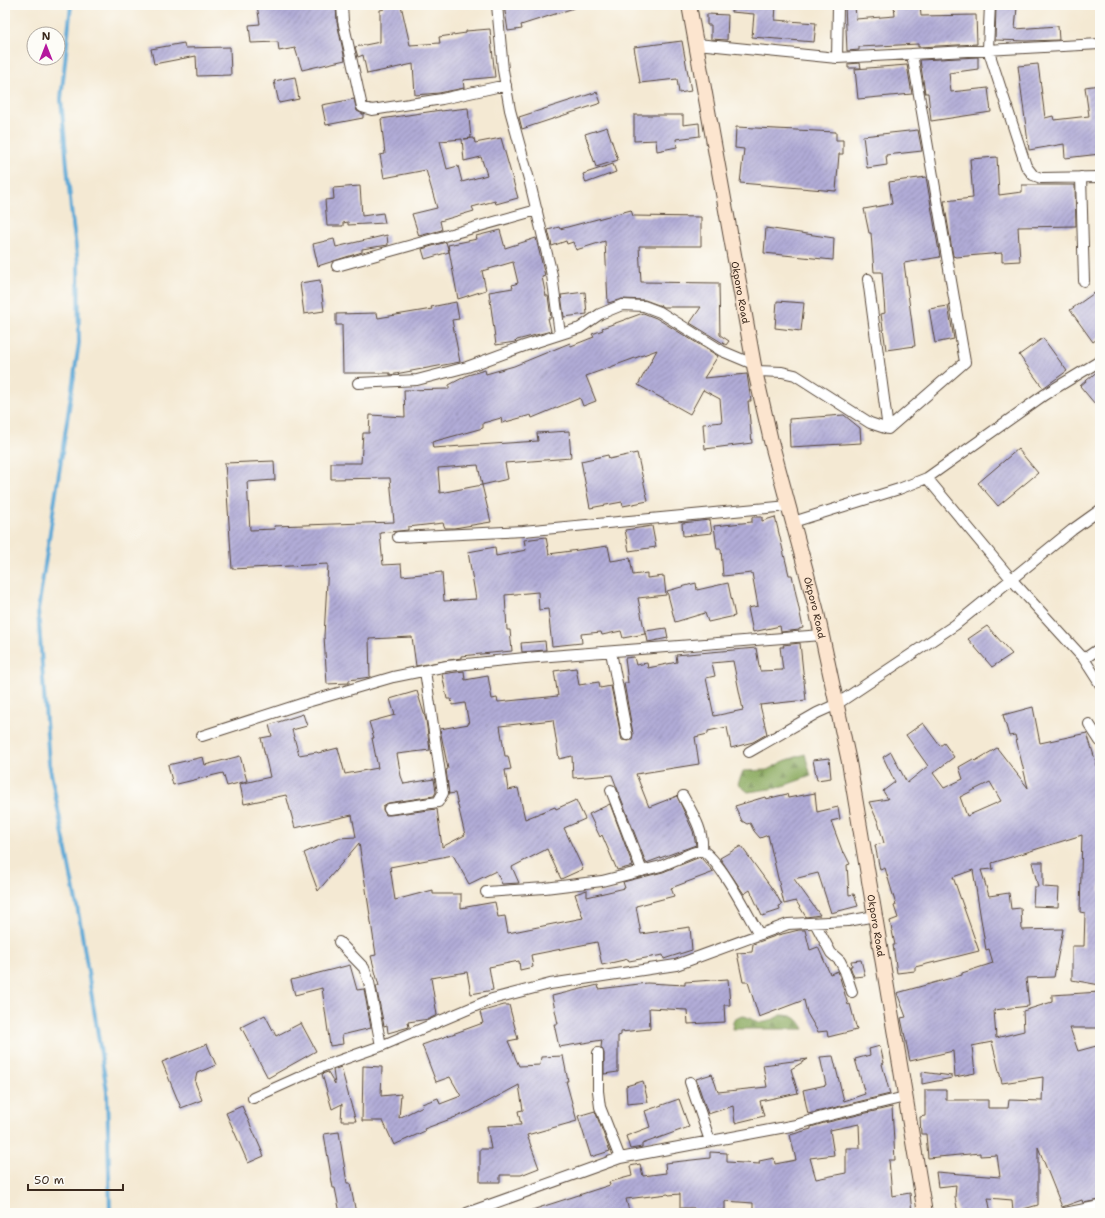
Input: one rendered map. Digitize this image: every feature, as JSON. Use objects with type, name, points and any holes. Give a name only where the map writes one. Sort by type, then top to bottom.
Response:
[{"type":"main road","name":"Okporo Road","points":[[689,5],[754,368],[771,441],[822,635],[849,762],[925,1213]]},
{"type":"street","points":[[342,5],[343,20],[362,107],[372,110],[442,99],[506,85]]},
{"type":"street","points":[[497,5],[506,85],[552,276],[560,334]]},
{"type":"street","points":[[837,58],[838,5]]},
{"type":"street","points":[[990,5],[988,49],[1026,166],[1033,175],[1042,178],[1100,176]]},
{"type":"street","points":[[697,44],[837,58],[1100,44]]},
{"type":"street","points":[[888,429],[965,362],[912,54]]},
{"type":"street","points":[[1081,177],[1084,281]]},
{"type":"street","points":[[337,266],[536,210]]},
{"type":"street","points":[[868,279],[888,429]]},
{"type":"street","points":[[358,383],[424,378],[467,367],[580,328],[600,314],[622,304],[644,306],[660,312],[722,351],[754,368],[795,375],[870,423],[888,429]]},
{"type":"street","points":[[793,522],[899,489],[927,478],[1044,394],[1100,361]]},
{"type":"street","points":[[927,478],[1012,580],[1084,659],[1100,684]]},
{"type":"street","points":[[398,537],[523,531],[788,506]]},
{"type":"street","points":[[749,752],[816,713],[837,704],[955,625],[1072,530],[1100,510]]},
{"type":"street","points":[[202,736],[304,703],[393,677],[447,666],[525,658],[822,635]]},
{"type":"street","points":[[1084,659],[1100,648]]},
{"type":"street","points":[[611,652],[627,735]]},
{"type":"street","points":[[389,809],[438,802],[443,793],[425,670]]},
{"type":"street","points":[[1089,724],[1100,740]]},
{"type":"street","points":[[611,790],[642,871]]},
{"type":"street","points":[[683,796],[698,825],[703,839],[702,850]]},
{"type":"street","points":[[486,892],[544,888],[602,881],[642,871],[702,850]]},
{"type":"street","points":[[702,850],[708,854],[720,870],[759,934]]},
{"type":"street","points":[[253,1098],[324,1066],[381,1046],[492,999],[550,984],[676,965],[788,924],[848,922],[875,916]]},
{"type":"street","points":[[815,923],[831,953],[840,962],[845,971],[852,992]]},
{"type":"street","points":[[339,942],[364,968],[369,982],[381,1046]]},
{"type":"street","points":[[598,1052],[598,1091],[600,1107],[620,1158]]},
{"type":"street","points":[[690,1082],[710,1141]]},
{"type":"street","points":[[467,1213],[620,1158],[796,1125],[822,1117],[905,1097]]},
{"type":"street","points":[[1065,1213],[1100,1206]]},
{"type":"green space","points":[[805,754],[811,776],[777,788],[748,792],[738,784],[743,771],[767,770],[784,761]]},
{"type":"green space","points":[[781,1015],[795,1018],[800,1022],[804,1029],[732,1029],[733,1021],[744,1016],[755,1021],[765,1022]]},
{"type":"building","points":[[257,5],[336,5],[337,22],[345,60],[302,70],[295,48],[279,51],[278,42],[251,43],[249,25],[260,24]]},
{"type":"building","points":[[383,5],[401,5],[410,45],[440,43],[439,37],[466,33],[466,31],[490,29],[495,77],[463,80],[464,88],[439,93],[415,95],[413,64],[367,74],[363,55],[358,57],[355,47],[380,42],[380,10],[384,9]]},
{"type":"building","points":[[504,5],[576,5],[577,7],[521,25],[522,29],[508,31]]},
{"type":"building","points":[[732,5],[776,5],[775,20],[816,23],[814,42],[752,37],[754,14],[731,12]]},
{"type":"building","points":[[845,5],[855,5],[856,19],[895,16],[894,5],[920,5],[921,16],[976,15],[977,44],[918,47],[918,44],[859,47],[859,50],[847,51]]},
{"type":"building","points":[[996,6],[1017,7],[1015,29],[1058,26],[1059,40],[995,40]]},
{"type":"building","points":[[707,14],[728,15],[727,40],[711,39],[711,25],[707,25]]},
{"type":"building","points":[[682,41],[691,91],[679,93],[677,79],[640,83],[634,47]]},
{"type":"building","points":[[184,43],[185,48],[230,47],[231,75],[197,76],[196,56],[154,64],[151,49]]},
{"type":"building","points":[[978,57],[978,69],[949,73],[951,92],[988,88],[991,112],[931,121],[928,93],[925,93],[920,60]]},
{"type":"building","points":[[860,63],[861,68],[848,68],[848,64]]},
{"type":"building","points":[[1038,64],[1045,118],[1053,116],[1054,120],[1089,116],[1085,87],[1100,85],[1100,154],[1065,158],[1064,144],[1029,150],[1018,66]]},
{"type":"building","points":[[907,65],[912,94],[858,99],[855,69]]},
{"type":"building","points":[[295,77],[299,99],[279,103],[274,81]]},
{"type":"building","points":[[597,92],[601,103],[522,129],[519,117]]},
{"type":"building","points":[[354,99],[357,111],[363,114],[363,118],[326,125],[322,105]]},
{"type":"building","points":[[468,108],[471,138],[464,139],[474,138],[475,143],[501,138],[518,198],[496,204],[495,201],[472,207],[474,211],[440,221],[442,230],[419,236],[412,214],[437,208],[426,170],[384,178],[380,155],[385,154],[381,119]],"holes":[[[462,139],[464,161],[481,157],[487,175],[462,182],[458,166],[447,169],[440,141]]]},
{"type":"building","points":[[634,115],[683,115],[683,125],[699,123],[700,136],[676,139],[677,147],[657,151],[656,140],[634,141]]},
{"type":"building","points":[[607,127],[618,160],[596,167],[585,134]]},
{"type":"building","points":[[736,127],[836,132],[836,140],[843,140],[843,154],[839,154],[836,191],[740,183],[744,149],[735,148]]},
{"type":"building","points":[[918,130],[922,151],[886,155],[887,165],[867,168],[863,136]]},
{"type":"building","points":[[997,157],[999,195],[1022,192],[1022,185],[1075,185],[1076,226],[1018,227],[1020,261],[1002,262],[1002,253],[953,256],[944,201],[973,198],[970,159]]},
{"type":"building","points":[[613,164],[616,172],[586,183],[583,174]]},
{"type":"building","points":[[926,177],[940,257],[904,263],[915,346],[886,350],[881,314],[885,313],[882,272],[874,272],[871,233],[869,233],[864,209],[892,204],[889,182]]},
{"type":"building","points":[[360,186],[362,216],[383,213],[385,223],[348,225],[348,222],[343,223],[343,226],[327,226],[325,200],[334,199],[333,188]]},
{"type":"building","points":[[631,210],[633,216],[701,217],[701,246],[639,246],[641,282],[719,283],[720,335],[729,341],[726,345],[690,323],[701,307],[664,307],[645,300],[622,299],[608,303],[605,241],[576,250],[573,242],[567,244],[566,241],[552,246],[548,230],[559,227],[560,229]]},
{"type":"building","points":[[766,228],[834,238],[833,260],[764,253]]},
{"type":"building","points":[[500,230],[505,248],[536,238],[545,276],[542,277],[546,296],[548,296],[551,318],[548,318],[551,331],[517,340],[515,342],[496,345],[489,292],[513,288],[512,285],[518,283],[513,262],[482,271],[486,290],[458,299],[448,245],[477,239],[476,236]]},
{"type":"building","points":[[387,235],[388,245],[362,249],[362,252],[318,266],[313,244],[334,239],[336,247]]},
{"type":"building","points":[[446,242],[449,252],[425,259],[422,249]]},
{"type":"building","points":[[320,280],[324,311],[304,314],[300,283]]},
{"type":"building","points":[[1100,289],[1100,337],[1093,342],[1070,310]]},
{"type":"building","points":[[585,292],[587,314],[564,317],[561,295]]},
{"type":"building","points":[[777,301],[804,303],[801,331],[775,328]]},
{"type":"building","points":[[456,302],[459,319],[452,320],[460,362],[390,375],[390,373],[343,373],[342,325],[336,325],[336,314],[377,313],[378,318],[432,309],[431,307]]},
{"type":"building","points":[[948,306],[954,339],[935,343],[929,309]]},
{"type":"building","points":[[643,313],[656,318],[718,356],[704,378],[747,374],[751,401],[748,401],[752,443],[705,449],[703,424],[722,422],[720,399],[703,390],[690,414],[638,385],[657,350],[586,376],[596,401],[583,406],[580,398],[532,418],[531,415],[502,423],[501,418],[483,423],[483,428],[432,442],[433,448],[538,441],[537,433],[569,431],[571,458],[505,463],[508,479],[482,485],[491,522],[454,528],[445,528],[443,523],[408,527],[408,530],[380,533],[383,565],[401,564],[402,576],[442,572],[444,601],[476,599],[468,552],[495,547],[496,556],[526,550],[524,540],[546,537],[549,554],[608,546],[611,561],[630,558],[633,575],[647,573],[647,578],[664,576],[666,595],[638,598],[645,634],[623,638],[621,631],[602,635],[601,632],[581,634],[582,643],[552,646],[548,609],[539,610],[538,592],[505,595],[507,630],[510,630],[512,651],[461,656],[461,658],[416,666],[412,637],[369,639],[370,677],[349,680],[349,683],[327,684],[324,636],[328,564],[232,569],[225,463],[274,461],[275,480],[247,482],[250,530],[275,529],[274,526],[394,522],[390,478],[331,479],[331,463],[361,463],[363,433],[369,433],[370,415],[405,417],[404,390],[449,389],[449,385],[468,375],[485,370],[486,374],[514,366],[570,343],[571,346],[594,337],[592,334],[603,330],[602,328]],"holes":[[[478,465],[482,485],[440,493],[438,468]]]},
{"type":"building","points":[[1043,338],[1067,371],[1043,388],[1019,355]]},
{"type":"building","points":[[1100,369],[1100,410],[1080,386]]},
{"type":"building","points":[[844,415],[860,428],[861,443],[790,447],[789,419]]},
{"type":"building","points":[[1018,449],[1038,473],[998,506],[978,483]]},
{"type":"building","points":[[637,453],[648,501],[623,506],[622,502],[590,508],[581,461],[608,455],[609,459]]},
{"type":"building","points":[[752,517],[762,517],[762,521],[775,517],[789,575],[792,575],[803,628],[799,630],[781,632],[780,626],[753,632],[748,608],[758,606],[752,573],[723,576],[721,549],[717,549],[714,526],[752,522]]},
{"type":"building","points":[[710,520],[712,533],[683,536],[682,523]]},
{"type":"building","points":[[652,526],[656,547],[629,551],[625,530]]},
{"type":"building","points":[[696,583],[697,590],[728,583],[735,616],[708,622],[705,613],[675,622],[667,591]]},
{"type":"building","points":[[987,626],[1012,654],[992,667],[968,639]]},
{"type":"building","points":[[666,628],[668,638],[648,642],[646,631]]},
{"type":"building","points":[[545,641],[546,650],[522,652],[521,643]]},
{"type":"building","points":[[800,643],[806,700],[760,705],[767,734],[753,742],[731,748],[727,727],[708,731],[708,734],[695,737],[699,764],[636,774],[649,807],[677,796],[693,831],[696,845],[646,863],[612,775],[573,778],[572,756],[559,759],[553,720],[500,726],[505,756],[508,756],[511,769],[505,770],[508,790],[518,788],[525,819],[555,807],[556,809],[576,800],[585,819],[564,828],[583,869],[561,879],[547,849],[512,867],[519,883],[502,884],[496,871],[469,884],[453,855],[390,867],[395,900],[433,890],[433,894],[461,894],[461,908],[495,902],[498,917],[505,916],[508,933],[583,918],[575,894],[587,890],[587,897],[625,888],[623,882],[663,872],[700,857],[714,872],[671,888],[674,896],[636,906],[641,934],[690,927],[692,950],[664,959],[663,955],[629,961],[628,959],[602,965],[597,942],[531,955],[533,967],[520,970],[519,961],[489,967],[493,990],[471,994],[467,972],[431,978],[437,1015],[429,1019],[408,1022],[409,1027],[388,1033],[387,1025],[384,1026],[376,986],[379,986],[371,956],[376,955],[359,843],[318,891],[304,853],[338,838],[356,837],[352,815],[295,828],[286,795],[244,804],[240,784],[270,777],[261,738],[272,736],[269,725],[303,714],[307,726],[292,730],[299,755],[318,753],[338,748],[345,774],[378,768],[372,738],[374,738],[369,722],[395,715],[390,699],[417,691],[426,720],[430,750],[397,754],[401,776],[404,784],[434,779],[436,792],[434,796],[388,803],[383,806],[383,810],[386,815],[390,815],[437,809],[442,847],[465,835],[455,793],[449,794],[446,770],[448,769],[440,729],[469,724],[465,703],[452,705],[451,699],[447,699],[442,674],[464,671],[465,680],[488,676],[492,699],[497,698],[498,702],[558,696],[554,671],[576,668],[579,685],[599,682],[600,688],[611,686],[622,740],[628,741],[632,740],[633,734],[624,683],[628,683],[625,658],[634,657],[636,665],[647,663],[648,668],[677,662],[676,655],[756,648],[760,671],[783,670],[780,647],[784,647],[783,645]],"holes":[[[733,661],[743,710],[714,716],[706,678],[715,676],[712,663]]]},
{"type":"building","points":[[1033,707],[1040,743],[1087,733],[1097,766],[1100,765],[1097,840],[1100,840],[1100,985],[1072,980],[1072,946],[1084,946],[1085,913],[1080,912],[1082,835],[992,863],[993,869],[981,870],[989,896],[1009,893],[1011,909],[1021,908],[1022,930],[1063,929],[1054,977],[1026,978],[1029,1006],[994,1010],[996,1038],[1024,1031],[1023,1011],[1052,1002],[1052,995],[1100,992],[1100,1028],[1070,1028],[1078,1051],[1100,1045],[1100,1200],[1083,1203],[1082,1200],[1062,1207],[1038,1147],[1038,1205],[1013,1212],[1012,1200],[988,1198],[991,1213],[958,1213],[955,1197],[956,1185],[938,1187],[936,1172],[1000,1177],[997,1155],[980,1156],[980,1153],[928,1158],[926,1134],[921,1134],[920,1117],[925,1116],[925,1090],[946,1090],[946,1100],[988,1100],[988,1108],[1008,1108],[1009,1100],[1042,1101],[1043,1077],[1002,1083],[992,1042],[972,1046],[975,1073],[955,1077],[953,1051],[910,1061],[901,1018],[906,1017],[897,993],[962,975],[962,973],[993,963],[989,949],[986,950],[973,870],[953,877],[979,951],[915,967],[915,971],[897,973],[893,945],[895,945],[890,921],[898,918],[894,906],[896,905],[885,868],[880,870],[875,845],[884,843],[878,822],[869,802],[888,799],[883,791],[895,782],[883,757],[891,752],[907,783],[928,766],[906,735],[923,723],[940,746],[944,743],[954,757],[933,773],[944,788],[963,779],[959,767],[973,759],[975,761],[997,748],[1028,788],[1015,735],[1009,736],[1003,715]],"holes":[[[990,782],[1001,801],[967,816],[960,797]]]},
{"type":"building","points":[[240,756],[247,781],[227,786],[223,773],[173,785],[168,765],[203,757],[205,765]]},
{"type":"building","points":[[829,758],[831,778],[817,780],[813,760]]},
{"type":"building","points":[[815,793],[817,812],[838,807],[840,819],[831,821],[843,853],[844,852],[850,864],[847,865],[849,895],[854,894],[858,906],[831,913],[818,873],[794,879],[820,915],[806,917],[796,901],[784,904],[768,835],[760,838],[750,823],[747,824],[742,821],[735,806],[765,797],[766,799],[787,794],[788,798]]},
{"type":"building","points":[[610,804],[633,866],[617,870],[602,835],[600,837],[589,814]]},
{"type":"building","points":[[741,846],[776,894],[782,905],[779,906],[780,910],[762,916],[750,890],[744,894],[720,858]]},
{"type":"building","points":[[1032,862],[1043,862],[1043,887],[1059,888],[1058,907],[1033,906],[1034,887],[1038,887]]},
{"type":"building","points":[[805,930],[810,950],[818,947],[830,974],[838,971],[848,1005],[850,1004],[857,1030],[828,1037],[827,1031],[818,1032],[807,1013],[804,1000],[759,1017],[748,982],[743,982],[737,953],[752,952],[753,944],[778,935]]},
{"type":"building","points":[[861,960],[865,976],[854,977],[850,966],[852,966],[851,961]]},
{"type":"building","points":[[350,965],[357,990],[364,989],[371,1028],[342,1035],[343,1044],[330,1046],[322,988],[295,995],[291,980]]},
{"type":"building","points":[[728,979],[730,1005],[724,1005],[725,1022],[688,1024],[687,1010],[649,1008],[650,1029],[621,1032],[621,1035],[618,1036],[618,1072],[604,1074],[604,1053],[601,1047],[602,1040],[559,1047],[554,1024],[558,1024],[552,996],[598,985],[599,989],[647,983],[685,985],[685,982]]},
{"type":"building","points":[[509,1005],[518,1039],[508,1041],[519,1066],[540,1065],[541,1057],[563,1056],[568,1081],[566,1081],[577,1121],[527,1135],[539,1168],[521,1175],[500,1175],[500,1182],[480,1182],[480,1149],[491,1149],[487,1126],[521,1125],[518,1111],[523,1110],[519,1085],[469,1112],[424,1129],[425,1131],[394,1145],[383,1121],[362,1121],[363,1066],[382,1067],[381,1096],[401,1094],[399,1118],[423,1106],[422,1104],[438,1098],[440,1104],[461,1096],[450,1077],[436,1082],[422,1045],[483,1023],[480,1012]]},
{"type":"building","points":[[265,1015],[276,1036],[301,1023],[316,1051],[268,1078],[241,1027]]},
{"type":"building","points":[[207,1044],[216,1065],[197,1073],[195,1082],[202,1100],[181,1108],[162,1062]]},
{"type":"building","points":[[880,1046],[884,1063],[882,1064],[890,1094],[808,1114],[803,1090],[826,1085],[820,1057],[833,1056],[844,1101],[865,1094],[855,1059],[870,1055],[869,1049]]},
{"type":"building","points":[[808,1059],[791,1069],[798,1093],[760,1101],[764,1116],[735,1123],[733,1106],[708,1114],[696,1079],[712,1074],[718,1092],[767,1087],[763,1065]]},
{"type":"building","points":[[341,1067],[356,1121],[341,1121],[342,1104],[332,1109],[322,1074],[328,1072],[335,1084],[333,1070]]},
{"type":"building","points":[[922,1072],[952,1076],[952,1078],[922,1084]]},
{"type":"building","points":[[643,1081],[648,1102],[627,1104],[626,1086]]},
{"type":"building","points":[[679,1099],[689,1127],[642,1144],[642,1147],[630,1149],[626,1136],[650,1127],[645,1111]]},
{"type":"building","points":[[242,1106],[264,1156],[248,1163],[226,1113]]},
{"type":"building","points":[[892,1107],[895,1160],[889,1160],[892,1196],[910,1193],[912,1213],[884,1213],[884,1211],[753,1212],[753,1203],[725,1201],[725,1210],[710,1210],[709,1213],[694,1213],[694,1208],[680,1208],[680,1194],[626,1199],[629,1211],[620,1213],[530,1213],[529,1211],[610,1185],[609,1182],[632,1176],[630,1166],[640,1164],[643,1176],[666,1173],[665,1163],[710,1158],[710,1152],[727,1153],[727,1162],[760,1164],[759,1161],[774,1158],[775,1164],[796,1160],[790,1135],[811,1129],[811,1127]],"holes":[[[859,1124],[860,1148],[846,1148],[846,1173],[816,1179],[810,1158],[834,1155],[830,1130]]]},
{"type":"building","points":[[595,1111],[610,1151],[591,1157],[578,1116]]},
{"type":"building","points":[[339,1132],[347,1183],[350,1183],[356,1213],[340,1213],[335,1188],[333,1188],[324,1134]]},
{"type":"waterway","points":[[71,5],[61,99],[71,209],[78,263],[79,343],[38,610],[49,763],[80,922],[107,1091],[110,1213]]}]
